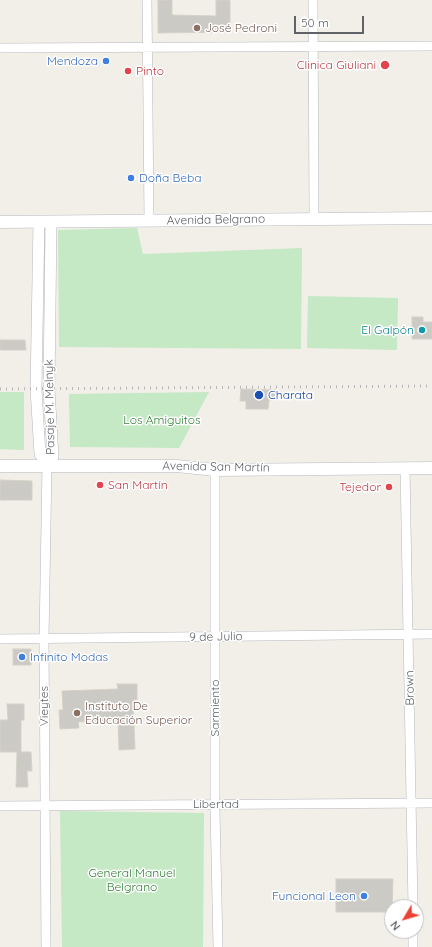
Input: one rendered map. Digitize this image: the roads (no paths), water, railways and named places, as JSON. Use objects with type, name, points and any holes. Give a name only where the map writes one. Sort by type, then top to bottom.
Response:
[{"type":"main road","name":"Avenida Belgrano","points":[[0,222],[432,218]]},
{"type":"main road","name":"Avenida San Martín","points":[[0,466],[177,466],[215,470],[432,468]]},
{"type":"street","points":[[147,0],[149,221]]},
{"type":"street","points":[[313,0],[314,219]]},
{"type":"street","points":[[0,48],[432,46]]},
{"type":"street","name":"Pasaje M. Melnyk","points":[[45,222],[49,389],[53,457],[47,465]]},
{"type":"street","name":"Vieytes","points":[[46,947],[44,639],[47,465]]},
{"type":"street","name":"Brown","points":[[405,468],[409,635],[412,899]]},
{"type":"street","name":"Sarmiento","points":[[215,470],[215,804],[218,947]]},
{"type":"street","name":"9 de Julio","points":[[0,639],[432,634]]},
{"type":"street","name":"Libertad","points":[[0,806],[432,803]]},
{"type":"railway","points":[[0,389],[432,386]]},
{"type":"place","name":"José Pedroni","points":[[197,28]]},
{"type":"place","name":"Mendoza","points":[[106,61]]},
{"type":"place","name":"Clinica Giuliani","points":[[385,65]]},
{"type":"place","name":"Pinto","points":[[128,71]]},
{"type":"place","name":"Doña Beba","points":[[131,178]]},
{"type":"place","name":"El Galpón","points":[[422,330]]},
{"type":"place","name":"Charata","points":[[259,395]]},
{"type":"place","name":"San Martín","points":[[100,485]]},
{"type":"place","name":"Tejedor","points":[[389,487]]},
{"type":"place","name":"Infinito Modas","points":[[22,657]]},
{"type":"place","name":"Instituto De Educación Superior","points":[[77,713]]},
{"type":"place","name":"Funcional Leon","points":[[364,896]]},
{"type":"park label","name":"Los Amiguitos","points":[[162,420]]},
{"type":"park label","name":"General Manuel Belgrano","points":[[132,880]]}]
